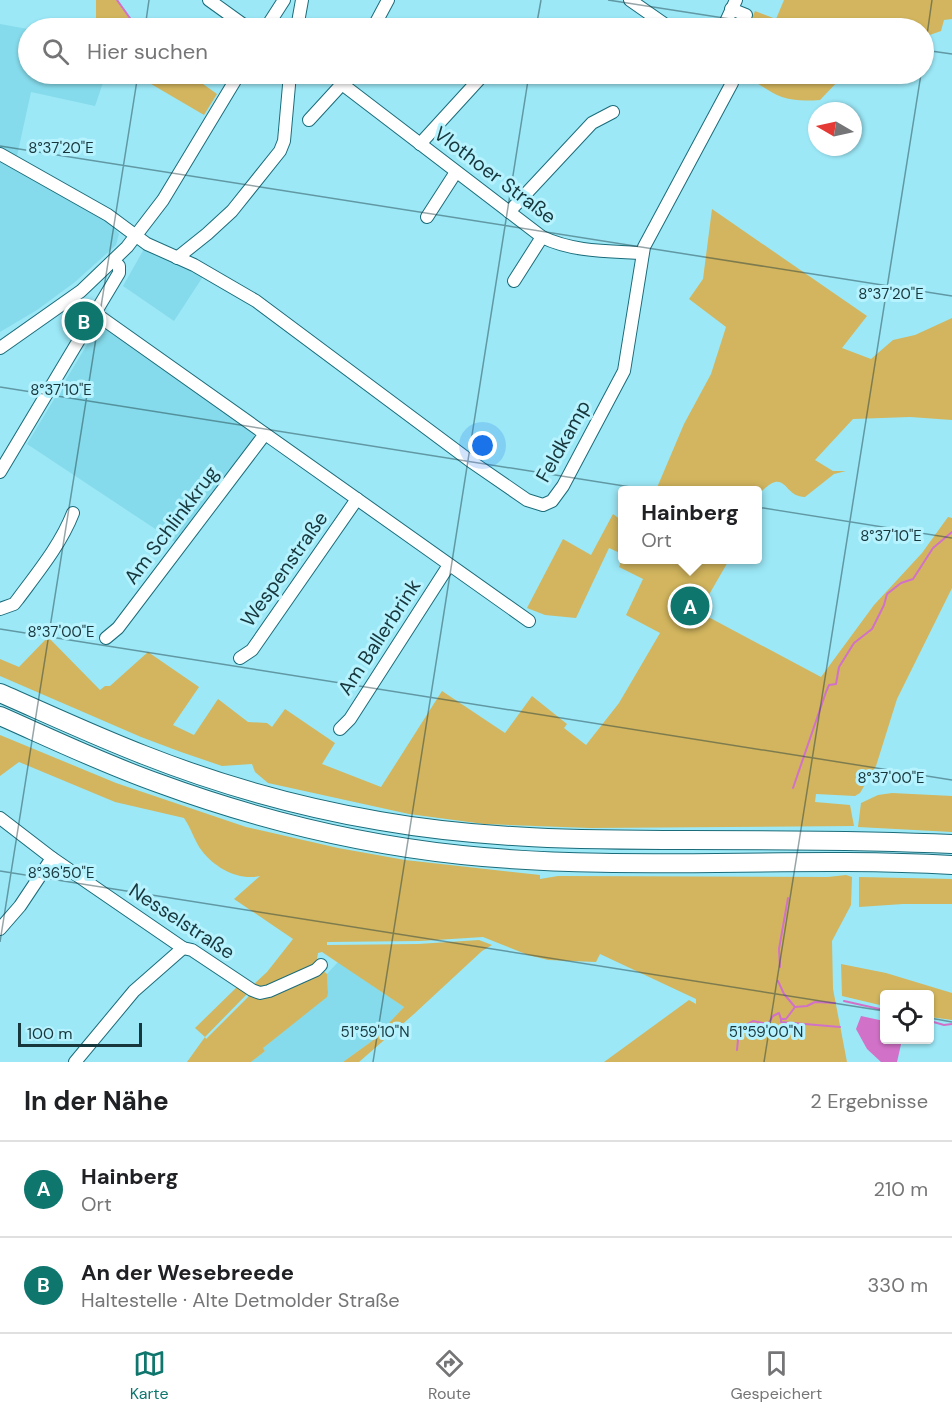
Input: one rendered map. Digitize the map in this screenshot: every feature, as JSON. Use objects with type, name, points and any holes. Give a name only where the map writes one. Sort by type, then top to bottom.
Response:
[{"type":"highway","points":[[0,693],[123,747],[207,778],[292,803],[391,823],[490,836],[583,840],[872,840],[952,844]]},
{"type":"highway","points":[[0,716],[135,775],[220,805],[307,828],[396,846],[462,855],[557,861],[845,862],[952,865]]},
{"type":"street","points":[[209,0],[234,18]]},
{"type":"street","points":[[272,18],[284,0]]},
{"type":"street","points":[[299,18],[302,0]]},
{"type":"street","points":[[378,18],[388,0]]},
{"type":"street","points":[[630,0],[656,18]]},
{"type":"street","points":[[734,5],[746,15]]},
{"type":"street","points":[[0,348],[63,305],[114,261],[136,237],[163,200],[233,84]]},
{"type":"street","points":[[177,258],[232,211],[280,151],[284,141],[289,84]]},
{"type":"street","points":[[309,120],[341,84]]},
{"type":"street","name":"Vlothoer Straße","points":[[351,84],[420,144],[542,237],[565,246],[642,253]]},
{"type":"street","points":[[420,144],[475,84]]},
{"type":"street","name":"Feldkamp","points":[[0,154],[108,215],[151,247],[194,265],[256,301],[469,460],[527,500],[543,506],[552,501],[563,486],[624,371],[642,253],[731,84]]},
{"type":"street","points":[[509,212],[592,123],[613,112]]},
{"type":"street","points":[[428,217],[456,172]]},
{"type":"street","points":[[514,281],[542,237]]},
{"type":"street","points":[[0,472],[119,273],[114,261]]},
{"type":"street","points":[[96,314],[529,621]]},
{"type":"street","name":"Am Schlinkkrug","points":[[106,638],[118,628],[265,434]]},
{"type":"street","name":"Wespenstraße","points":[[240,658],[252,650],[357,500]]},
{"type":"street","points":[[0,609],[14,604],[18,599],[46,560],[74,513]]},
{"type":"street","name":"Am Ballerbrink","points":[[340,729],[350,719],[449,564]]},
{"type":"street","name":"Nesselstraße","points":[[0,818],[52,858],[183,948],[192,950],[252,990],[260,993],[307,974],[321,965]]},
{"type":"street","points":[[0,928],[20,906],[52,858]]},
{"type":"street","points":[[75,1062],[134,991],[183,948]]},
{"type":"shaded area","points":[[96,0],[117,0],[129,18],[96,18]]},
{"type":"shaded area","points":[[784,0],[952,0],[952,19],[944,20],[941,31],[934,33],[934,18],[776,18]]},
{"type":"shaded area","points":[[755,11],[773,18],[752,18]]},
{"type":"shaded area","points":[[0,24],[18,27],[18,84],[103,84],[95,106],[31,92],[17,156],[0,148]]},
{"type":"shaded area","points":[[151,84],[203,84],[217,94],[204,115]]},
{"type":"shaded area","points":[[759,84],[835,84],[820,100],[796,100],[771,92]]},
{"type":"shaded area","points":[[0,162],[112,225],[119,234],[116,245],[75,282],[37,310],[0,332]]},
{"type":"shaded area","points":[[712,209],[867,316],[842,348],[871,359],[893,340],[915,335],[952,318],[952,420],[910,417],[853,419],[815,460],[833,471],[846,471],[834,474],[805,497],[798,496],[780,482],[774,482],[762,491],[762,486],[658,486],[684,424],[711,374],[726,327],[689,299],[703,279]]},
{"type":"shaded area","points":[[144,249],[204,275],[174,321],[123,286]]},
{"type":"shaded area","points":[[99,325],[254,434],[254,438],[175,542],[27,444]]},
{"type":"shaded area","points":[[613,514],[618,518],[618,552],[609,548],[576,618],[545,615],[527,608],[563,539],[591,555]]},
{"type":"shaded area","points":[[948,517],[952,518],[952,588],[897,699],[876,766],[860,793],[855,796],[816,794],[815,802],[850,805],[854,826],[590,828],[484,824],[409,814],[268,783],[255,772],[252,764],[222,766],[181,752],[0,676],[0,659],[19,667],[48,637],[100,690],[105,686],[110,686],[148,652],[199,687],[173,725],[194,735],[218,699],[248,722],[267,723],[272,727],[285,709],[335,743],[322,764],[381,787],[442,691],[505,733],[532,696],[567,724],[564,728],[586,745],[619,703],[660,633],[626,615],[643,579],[619,567],[620,564],[727,564],[699,612],[821,677],[874,605],[922,553]]},
{"type":"shaded area","points":[[0,735],[116,783],[246,827],[338,848],[405,860],[540,875],[540,879],[558,876],[828,877],[846,875],[852,877],[851,905],[832,941],[833,989],[847,1062],[604,1062],[689,1000],[696,1004],[696,999],[600,954],[596,962],[548,960],[528,955],[483,937],[420,941],[327,942],[327,945],[418,944],[479,940],[492,945],[482,951],[359,1062],[343,1062],[372,1041],[404,1007],[322,952],[318,953],[316,965],[260,989],[253,985],[267,972],[293,939],[234,899],[260,876],[236,875],[214,863],[200,847],[184,818],[115,802],[19,762],[0,776]]},
{"type":"shaded area","points":[[892,793],[952,796],[952,832],[858,827],[861,803],[878,795]]},
{"type":"shaded area","points":[[859,877],[952,879],[952,904],[859,907]]},
{"type":"shaded area","points":[[338,962],[404,1007],[372,1041],[343,1062],[251,1062],[265,1051],[263,1048],[328,993],[327,974]]},
{"type":"shaded area","points":[[841,964],[886,973],[952,993],[952,1020],[934,1018],[934,990],[880,990],[880,1005],[842,996]]},
{"type":"shaded area","points":[[322,970],[327,974],[327,997],[263,1048],[265,1051],[251,1062],[187,1062],[205,1037],[206,1039],[250,995]]},
{"type":"shaded area","points":[[238,986],[248,993],[205,1037],[195,1028]]},
{"type":"shaded area","points":[[861,1016],[880,1020],[880,1044],[901,1044],[897,1062],[881,1062],[867,1049],[856,1029]]},
{"type":"waterway","points":[[117,0],[130,18]]},
{"type":"waterway","points":[[793,788],[826,692],[829,685],[836,684],[839,667],[854,643],[872,629],[887,594],[901,583],[913,579],[933,548],[952,532]]},
{"type":"waterway","points":[[780,967],[779,949],[788,898]]},
{"type":"waterway","points":[[778,981],[784,994],[795,1007]]},
{"type":"waterway","points":[[844,1001],[880,1009]]},
{"type":"waterway","points":[[737,1050],[738,1040],[735,1031],[753,1021],[768,1024],[773,1016],[779,1013],[781,1019],[786,1019],[795,1007],[807,1006],[815,1002],[835,1003]]},
{"type":"waterway","points":[[781,1019],[781,1022],[840,1027]]},
{"type":"waterway","points":[[934,1022],[944,1025],[952,1024]]},
{"type":"place","name":"An der Wesebreede","points":[[84,321]]},
{"type":"place","name":"Hainberg","points":[[690,606]]}]
